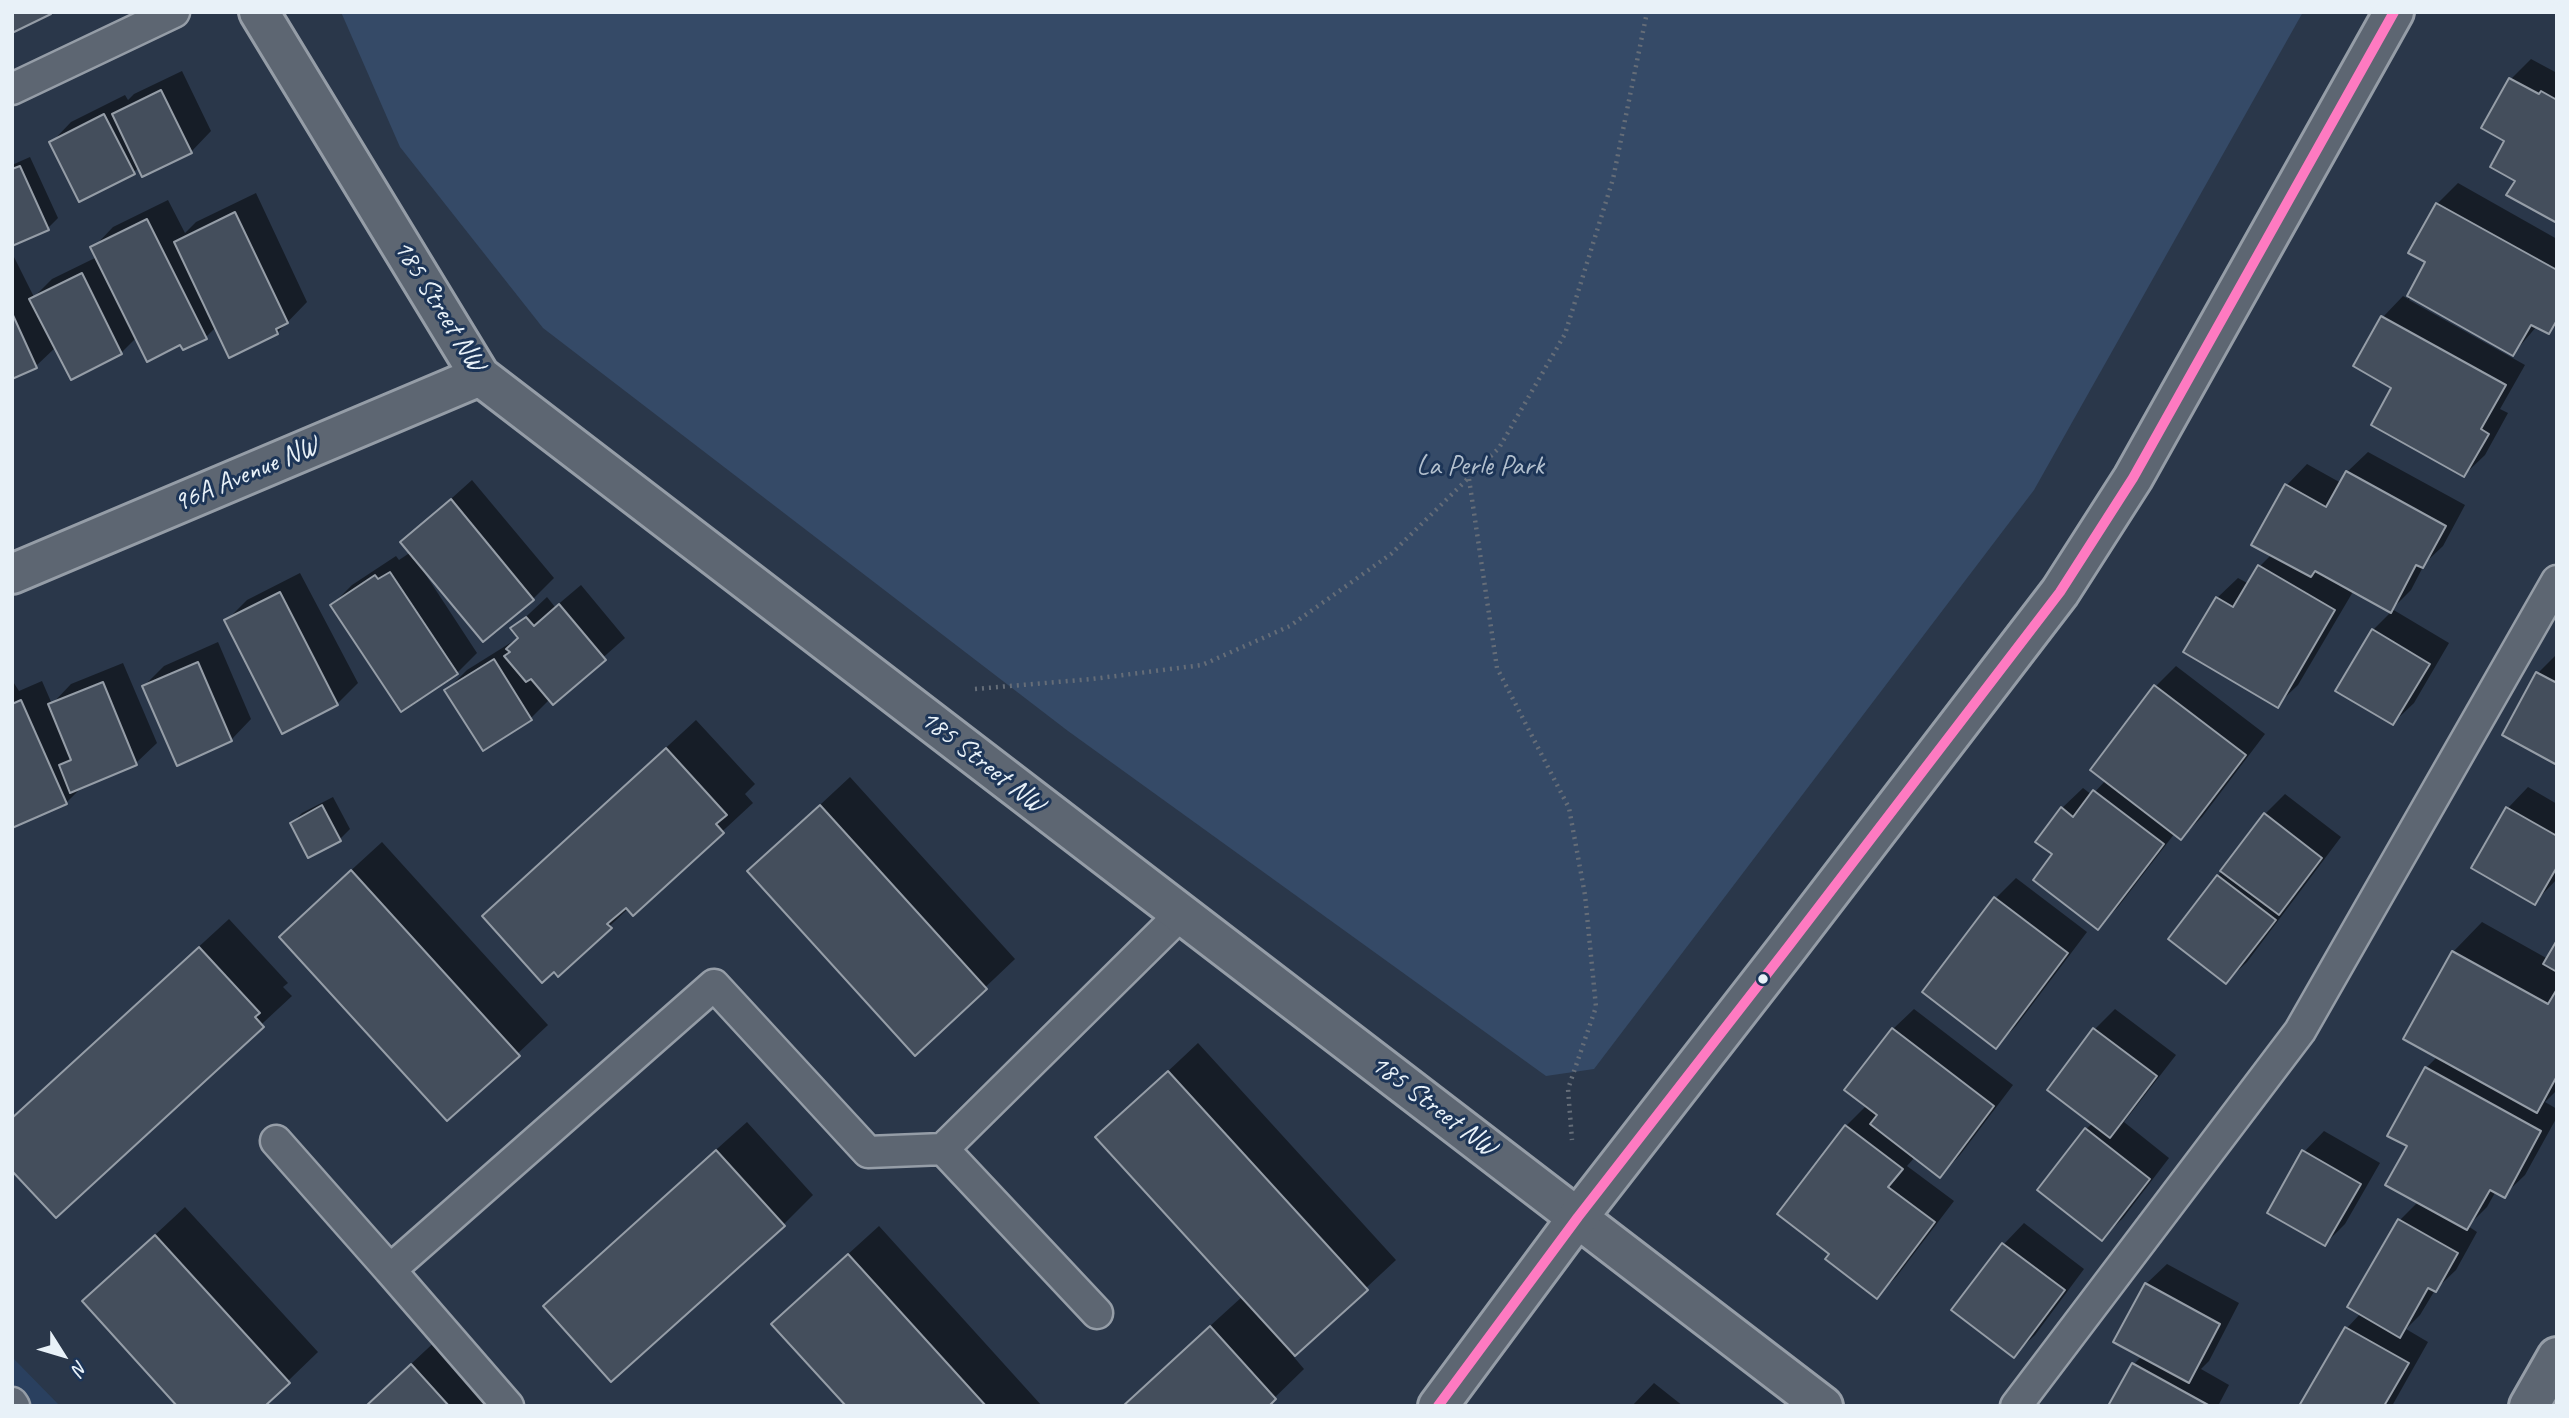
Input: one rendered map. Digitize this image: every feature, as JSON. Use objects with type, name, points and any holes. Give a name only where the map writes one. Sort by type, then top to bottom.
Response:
[{"type":"street","name":"185 Street NW","points":[[259,12],[480,376],[1823,1406]]},
{"type":"street","points":[[1438,1406],[1578,1217],[2060,592],[2133,478],[2394,12]]},
{"type":"street","name":"96A Avenue NW","points":[[12,574],[480,376]]},
{"type":"street","points":[[2529,1406],[2557,1357]]},
{"type":"lane","points":[[12,89],[174,12]]},
{"type":"lane","points":[[2015,1406],[2301,1031],[2557,581]]},
{"type":"lane","points":[[390,1270],[714,985],[868,1152],[943,1149],[1181,914]]},
{"type":"lane","points":[[276,1141],[508,1406]]},
{"type":"lane","points":[[943,1149],[1097,1312]]},
{"type":"path","points":[[897,696],[1092,679],[1202,665],[1290,626],[1391,554],[1499,448],[1565,334],[1613,179],[1647,12]]},
{"type":"path","points":[[1469,478],[1497,668],[1569,808],[1585,895],[1596,1007],[1568,1089],[1578,1217]]},
{"type":"shaded area","points":[[12,1357],[60,1406],[12,1406]]},
{"type":"green space","name":"La Perle Park","points":[[341,12],[2303,12],[2034,490],[1594,1069],[1546,1076],[1068,731],[543,328],[400,147]]},
{"type":"building","points":[[12,12],[50,12],[51,14],[12,33]]},
{"type":"building","points":[[2509,78],[2557,100],[2557,223],[2506,195],[2515,181],[2490,167],[2504,141],[2481,128]]},
{"type":"building","points":[[161,90],[192,153],[142,177],[112,114]]},
{"type":"building","points":[[104,114],[135,174],[79,202],[49,142]]},
{"type":"building","points":[[20,166],[49,230],[12,246],[12,169]]},
{"type":"building","points":[[2436,203],[2557,270],[2557,320],[2549,334],[2531,325],[2513,356],[2407,296],[2425,262],[2408,253]]},
{"type":"building","points":[[235,212],[288,323],[276,329],[278,334],[229,358],[174,242]]},
{"type":"building","points":[[147,219],[207,339],[183,350],[180,345],[147,362],[90,247]]},
{"type":"building","points":[[82,273],[122,354],[71,380],[29,299]]},
{"type":"building","points":[[12,313],[37,368],[12,379]]},
{"type":"building","points":[[2381,316],[2506,385],[2481,429],[2489,434],[2464,477],[2371,425],[2391,388],[2353,366]]},
{"type":"building","points":[[2346,471],[2446,526],[2423,568],[2416,565],[2391,613],[2315,571],[2311,577],[2251,545],[2285,484],[2326,507]]},
{"type":"building","points":[[451,499],[534,600],[483,642],[400,542]]},
{"type":"building","points":[[2258,565],[2335,610],[2278,708],[2183,652],[2216,597],[2233,607]]},
{"type":"building","points":[[390,572],[458,674],[401,712],[330,605],[375,575],[378,579]]},
{"type":"building","points":[[280,592],[338,705],[282,734],[224,620]]},
{"type":"building","points":[[559,604],[606,660],[553,705],[531,679],[526,682],[504,656],[510,652],[506,649],[518,638],[510,628],[526,617],[534,626]]},
{"type":"building","points":[[2372,629],[2430,664],[2393,725],[2335,691]]},
{"type":"building","points":[[494,659],[532,720],[483,751],[444,690]]},
{"type":"building","points":[[198,662],[232,741],[177,766],[142,686]]},
{"type":"building","points":[[2536,672],[2557,683],[2557,765],[2502,735]]},
{"type":"building","points":[[103,682],[137,765],[70,793],[59,765],[71,760],[48,704]]},
{"type":"building","points":[[2154,685],[2246,755],[2181,840],[2090,770]]},
{"type":"building","points":[[21,700],[67,804],[12,828],[12,704]]},
{"type":"building","points":[[666,748],[727,815],[716,824],[724,833],[633,916],[626,908],[607,924],[612,928],[558,977],[554,972],[542,983],[482,916]]},
{"type":"building","points":[[2093,790],[2164,844],[2098,930],[2033,880],[2052,854],[2035,842],[2061,807],[2073,817]]},
{"type":"building","points":[[322,805],[341,841],[308,858],[290,823]]},
{"type":"building","points":[[820,805],[987,989],[915,1056],[747,871]]},
{"type":"building","points":[[2506,807],[2557,836],[2557,867],[2535,905],[2471,868]]},
{"type":"building","points":[[2264,813],[2322,858],[2279,915],[2220,871]]},
{"type":"building","points":[[351,870],[520,1056],[447,1121],[279,937]]},
{"type":"building","points":[[2217,875],[2276,920],[2226,984],[2168,939]]},
{"type":"building","points":[[1994,897],[2068,953],[1996,1049],[1922,992]]},
{"type":"building","points":[[2557,940],[2557,972],[2543,964]]},
{"type":"building","points":[[199,947],[260,1013],[255,1017],[264,1027],[56,1218],[12,1171],[12,1118]]},
{"type":"building","points":[[2452,951],[2548,1004],[2557,989],[2557,1076],[2537,1113],[2403,1039]]},
{"type":"building","points":[[1892,1028],[1994,1106],[1940,1178],[1870,1124],[1877,1115],[1844,1090]]},
{"type":"building","points":[[2093,1028],[2157,1076],[2110,1138],[2047,1090]]},
{"type":"building","points":[[2425,1067],[2541,1131],[2505,1198],[2490,1190],[2467,1230],[2385,1185],[2407,1146],[2387,1136]]},
{"type":"building","points":[[1168,1071],[1368,1290],[1295,1356],[1095,1137]]},
{"type":"building","points":[[1845,1125],[1903,1169],[1888,1187],[1935,1222],[1877,1299],[1825,1259],[1829,1254],[1777,1214]]},
{"type":"building","points":[[2085,1128],[2150,1179],[2102,1241],[2037,1190]]},
{"type":"building","points":[[716,1150],[785,1226],[611,1382],[543,1306]]},
{"type":"building","points":[[2302,1150],[2361,1184],[2325,1246],[2267,1213]]},
{"type":"building","points":[[2398,1219],[2458,1253],[2436,1292],[2428,1288],[2400,1338],[2347,1307]]},
{"type":"building","points":[[155,1235],[290,1383],[265,1406],[177,1406],[82,1301]]},
{"type":"building","points":[[2002,1243],[2065,1290],[2014,1358],[1951,1310]]},
{"type":"building","points":[[848,1254],[986,1406],[846,1406],[771,1324]]},
{"type":"building","points":[[2145,1283],[2220,1324],[2189,1383],[2113,1342]]},
{"type":"building","points":[[1210,1326],[1276,1399],[1269,1406],[1123,1406]]},
{"type":"building","points":[[2345,1327],[2409,1363],[2384,1406],[2299,1406]]},
{"type":"building","points":[[2132,1363],[2210,1406],[2108,1406]]},
{"type":"building","points":[[411,1364],[449,1406],[366,1406]]},
{"type":"transit line","points":[[1438,1406],[1578,1217],[2060,592],[2133,478],[2394,12]]}]
